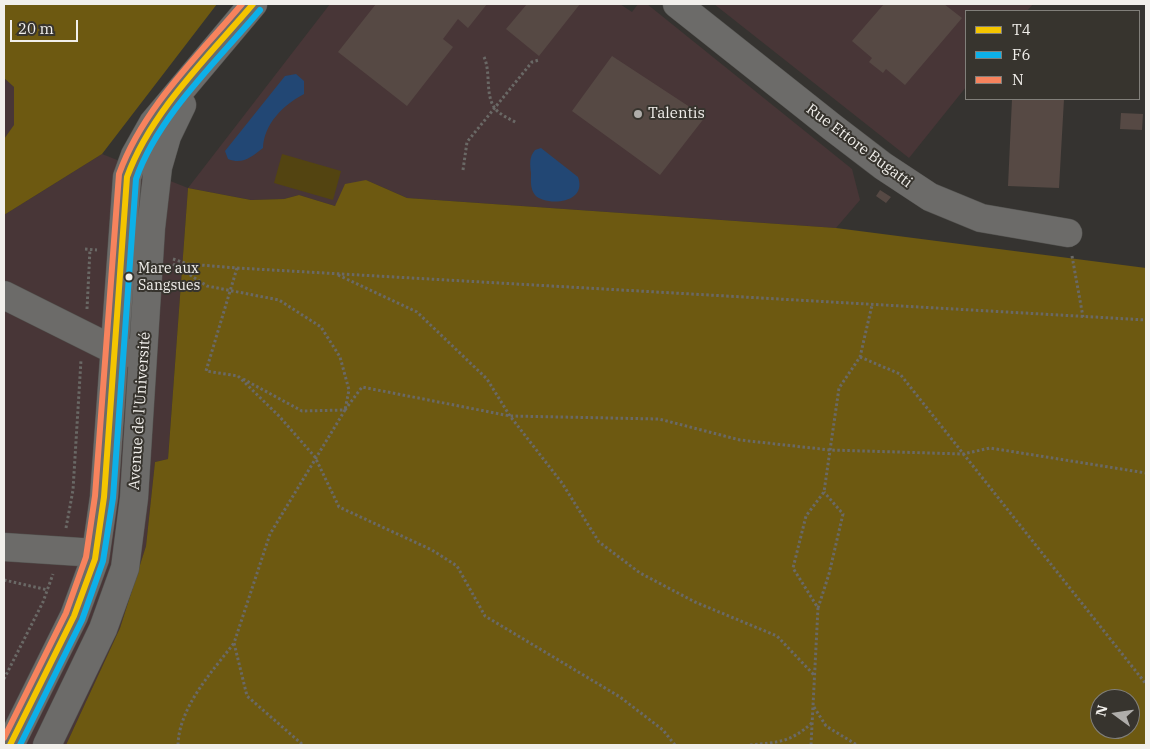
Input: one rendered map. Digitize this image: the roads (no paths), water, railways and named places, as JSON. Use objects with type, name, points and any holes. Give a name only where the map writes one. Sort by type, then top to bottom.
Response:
[{"type":"street","name":"Avenue de l'Université","points":[[10,745],[74,616],[96,553],[104,497],[127,177],[135,155],[153,123],[201,69],[253,4]]},
{"type":"street","name":"Rue Ettore Bugatti","points":[[677,4],[883,166],[930,197],[981,218],[1068,233]]},
{"type":"street","name":"Avenue de l'Université","points":[[47,745],[103,629],[125,568],[134,498],[144,355],[154,254],[158,167],[167,136],[201,69]]},
{"type":"street","points":[[4,295],[114,350],[144,355]]},
{"type":"street","points":[[4,547],[96,553]]},
{"type":"water","points":[[296,74],[304,81],[304,94],[296,98],[276,116],[267,131],[263,148],[243,161],[228,159],[225,151],[285,76]]},
{"type":"water","points":[[541,148],[578,177],[579,186],[577,193],[571,198],[564,201],[547,201],[540,199],[533,193],[531,158],[535,150]]},
{"type":"place","name":"Talentis","points":[[638,114]]},
{"type":"place","name":"Mare aux Sangsues","points":[[129,277]]}]
